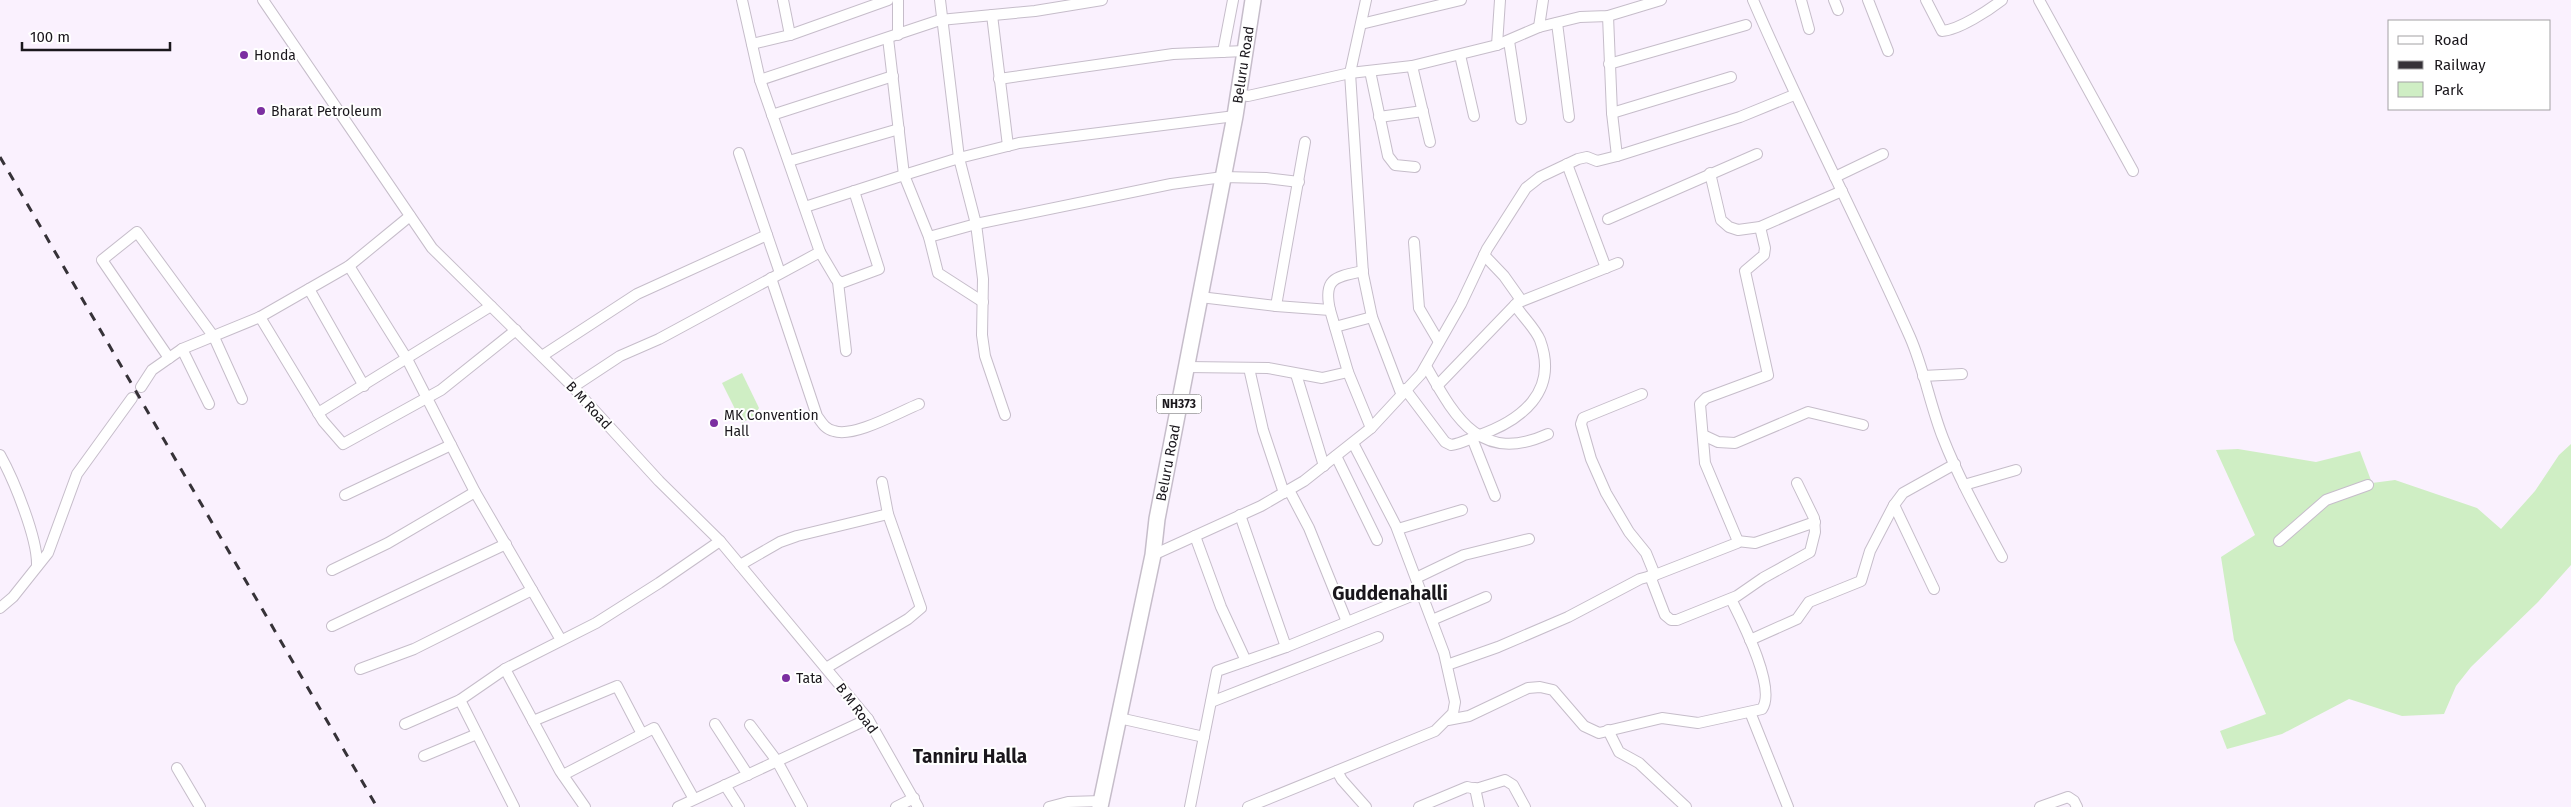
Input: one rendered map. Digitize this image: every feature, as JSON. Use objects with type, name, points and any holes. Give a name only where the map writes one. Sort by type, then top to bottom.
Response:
[{"type":"highway","name":"Beluru Road","points":[[1101,804],[1153,556],[1157,519],[1235,116],[1253,0]]},
{"type":"street","name":"B M Road","points":[[263,0],[432,248],[573,387],[659,481],[720,541],[868,719],[916,803]]},
{"type":"street","points":[[742,0],[760,80],[820,252],[838,282],[846,352]]},
{"type":"street","points":[[783,0],[790,35]]},
{"type":"street","points":[[752,44],[790,35],[888,0]]},
{"type":"street","points":[[898,0],[893,36],[893,76],[904,175],[929,237],[938,273],[983,302]]},
{"type":"street","points":[[940,0],[940,20],[959,158],[976,224],[983,279],[982,335],[985,356],[1005,415]]},
{"type":"street","points":[[760,80],[940,20],[1102,0]]},
{"type":"street","points":[[1223,52],[1233,0]]},
{"type":"street","points":[[1366,0],[1350,73],[1363,271],[1372,317],[1403,391],[1448,444],[1456,444],[1497,430],[1532,405],[1539,393],[1544,376],[1539,339],[1504,276],[1484,255]]},
{"type":"street","points":[[1361,24],[1461,0]]},
{"type":"street","points":[[1497,45],[1500,0]]},
{"type":"street","points":[[1539,27],[1543,0]]},
{"type":"street","points":[[1238,94],[1248,96],[1350,73],[1412,66],[1497,45],[1539,27],[1580,17],[1608,16],[1661,0]]},
{"type":"street","points":[[1753,0],[1794,95],[1836,177],[1911,340],[1943,438],[1954,464],[2002,557]]},
{"type":"street","points":[[1801,0],[1809,29]]},
{"type":"street","points":[[1868,0],[1888,51]]},
{"type":"street","points":[[1930,1],[1942,31],[1956,27],[1990,9],[2002,0]]},
{"type":"street","points":[[2039,0],[2133,171]]},
{"type":"street","points":[[992,15],[998,79],[1008,146]]},
{"type":"street","points":[[1608,16],[1612,113],[1617,156]]},
{"type":"street","points":[[1557,23],[1569,117]]},
{"type":"street","points":[[1610,64],[1746,25]]},
{"type":"street","points":[[1509,41],[1521,119]]},
{"type":"street","points":[[998,79],[1173,54],[1245,51]]},
{"type":"street","points":[[1460,55],[1474,116]]},
{"type":"street","points":[[1412,66],[1430,142]]},
{"type":"street","points":[[1370,72],[1391,162],[1395,165],[1416,167]]},
{"type":"street","points":[[772,115],[893,76]]},
{"type":"street","points":[[1612,113],[1731,77]]},
{"type":"street","points":[[1153,556],[1287,491],[1324,466],[1371,428],[1403,391],[1421,374],[1461,304],[1484,255],[1526,188],[1540,177],[1587,157],[1597,161],[1617,156],[1740,117],[1794,95]]},
{"type":"street","points":[[1380,117],[1423,111]]},
{"type":"street","points":[[805,207],[959,158],[1008,146],[1235,116]]},
{"type":"street","points":[[789,162],[899,129]]},
{"type":"street","points":[[1276,306],[1305,142]]},
{"type":"street","points":[[739,153],[767,235],[775,275],[816,416],[824,427],[836,432],[849,432],[919,404]]},
{"type":"street","points":[[1608,219],[1757,154]]},
{"type":"street","points":[[1836,177],[1883,154]]},
{"type":"street","points":[[1567,164],[1606,268]]},
{"type":"street","points":[[1710,173],[1721,220],[1729,227],[1738,230],[1760,227],[1842,191]]},
{"type":"street","points":[[929,237],[976,224],[1170,184],[1223,177],[1266,178],[1299,182]]},
{"type":"street","points":[[838,282],[841,283],[879,269],[854,191]]},
{"type":"street","points":[[140,387],[152,370],[182,349],[260,317],[349,266],[410,216]]},
{"type":"street","points":[[1737,541],[1705,463],[1701,401],[1765,377],[1768,373],[1745,271],[1764,255],[1765,248],[1760,227]]},
{"type":"street","points":[[169,358],[102,260],[137,232],[214,337],[242,399]]},
{"type":"street","points":[[542,356],[637,294],[767,235]]},
{"type":"street","points":[[1414,242],[1419,308],[1439,342]]},
{"type":"street","points":[[573,387],[620,356],[659,339],[820,252]]},
{"type":"street","points":[[1437,386],[1518,303],[1618,263]]},
{"type":"street","points":[[349,266],[407,359],[476,492],[561,640]]},
{"type":"street","points":[[1363,271],[1345,275],[1330,285],[1326,293],[1348,372],[1371,428]]},
{"type":"street","points":[[309,289],[364,386]]},
{"type":"street","points":[[1200,297],[1330,310]]},
{"type":"street","points":[[318,413],[491,306]]},
{"type":"street","points":[[260,317],[318,413],[345,444],[441,390],[516,330]]},
{"type":"street","points":[[1336,327],[1372,317]]},
{"type":"street","points":[[182,349],[209,404]]},
{"type":"street","points":[[1426,366],[1452,411],[1476,437],[1495,496]]},
{"type":"street","points":[[1187,367],[1268,368],[1322,378],[1348,372]]},
{"type":"street","points":[[1249,368],[1263,430],[1287,491],[1309,528],[1347,622]]},
{"type":"street","points":[[1296,374],[1324,466]]},
{"type":"street","points":[[1923,376],[1962,374]]},
{"type":"street","points":[[1642,394],[1583,418],[1581,424],[1591,459],[1606,493],[1629,532],[1646,553],[1665,615],[1671,620],[1731,599],[1810,552],[1815,522],[1797,483]]},
{"type":"street","points":[[0,608],[48,553],[76,474],[132,398]]},
{"type":"street","points":[[1703,435],[1718,442],[1735,443],[1808,412],[1863,425]]},
{"type":"street","points":[[1476,437],[1494,443],[1524,443],[1548,434]]},
{"type":"street","points":[[1248,807],[1435,731],[1453,713],[1455,702],[1447,666],[1432,620],[1398,529],[1353,443]]},
{"type":"street","points":[[345,495],[451,445]]},
{"type":"street","points":[[0,456],[23,507],[38,553],[38,566]]},
{"type":"street","points":[[1336,456],[1377,540]]},
{"type":"street","points":[[1750,640],[1797,619],[1809,602],[1861,581],[1870,551],[1894,505],[1903,493],[1954,464]]},
{"type":"street","points":[[1964,485],[2016,470]]},
{"type":"street","points":[[826,668],[908,619],[922,608],[888,514],[882,482]]},
{"type":"street","points":[[2278,541],[2326,500],[2368,485]]},
{"type":"street","points":[[332,570],[388,543],[476,492]]},
{"type":"street","points":[[1894,505],[1934,589]]},
{"type":"street","points":[[1398,529],[1462,510]]},
{"type":"street","points":[[740,565],[780,542],[796,536],[888,514]]},
{"type":"street","points":[[1240,515],[1286,647]]},
{"type":"street","points":[[1737,541],[1755,543],[1815,522]]},
{"type":"street","points":[[1195,536],[1222,607],[1246,661]]},
{"type":"street","points":[[1416,578],[1464,555],[1529,539]]},
{"type":"street","points":[[405,724],[460,700],[505,669],[596,623],[660,583],[720,541]]},
{"type":"street","points":[[1447,666],[1498,647],[1568,617],[1653,576],[1734,546],[1737,541]]},
{"type":"street","points":[[332,626],[506,544]]},
{"type":"street","points":[[360,669],[414,649],[532,590]]},
{"type":"street","points":[[1190,807],[1217,671],[1286,647],[1421,592]]},
{"type":"street","points":[[1432,620],[1486,597]]},
{"type":"street","points":[[1448,720],[1469,716],[1528,688],[1540,687],[1552,690],[1592,731],[1599,733],[1662,718],[1698,723],[1762,708],[1765,696],[1758,659],[1731,599]]},
{"type":"street","points":[[1211,702],[1378,637]]},
{"type":"street","points":[[505,669],[532,721],[583,807]]},
{"type":"street","points":[[532,721],[617,686],[642,734]]},
{"type":"street","points":[[460,700],[514,807]]},
{"type":"street","points":[[1750,712],[1788,807]]},
{"type":"street","points":[[1119,718],[1204,737]]},
{"type":"street","points":[[678,807],[868,719]]},
{"type":"street","points":[[715,724],[748,774]]},
{"type":"street","points":[[750,726],[777,761],[802,807]]},
{"type":"street","points":[[563,775],[654,728],[694,799]]},
{"type":"street","points":[[1608,730],[1620,752],[1639,763],[1686,807]]},
{"type":"street","points":[[424,756],[477,734]]},
{"type":"street","points":[[177,768],[200,807]]},
{"type":"street","points":[[1338,771],[1342,780],[1366,807]]},
{"type":"street","points":[[1419,807],[1467,787],[1474,788],[1505,780],[1513,785],[1526,807]]},
{"type":"street","points":[[725,785],[739,807]]},
{"type":"street","points":[[1474,788],[1479,807]]},
{"type":"street","points":[[2040,807],[2068,797],[2074,801],[2077,807]]},
{"type":"street","points":[[1049,807],[1068,802],[1101,804]]},
{"type":"street","points":[[896,807],[916,803]]},
{"type":"green space","points":[[742,373],[759,408],[754,416],[742,423],[722,383]]},
{"type":"green space","points":[[2571,444],[2571,565],[2538,602],[2471,667],[2456,686],[2444,714],[2402,716],[2349,699],[2282,734],[2227,749],[2220,731],[2266,714],[2234,640],[2221,557],[2255,535],[2216,450],[2238,449],[2316,462],[2360,451],[2372,483],[2395,480],[2477,508],[2501,529],[2535,491],[2559,455]]},
{"type":"railway","points":[[0,157],[377,807]]},
{"type":"place","name":"Honda","points":[[244,55]]},
{"type":"place","name":"Bharat Petroleum","points":[[261,111]]},
{"type":"place","name":"MK Convention Hall","points":[[714,423]]},
{"type":"place","name":"Tata","points":[[786,678]]},
{"type":"district","name":"Guddenahalli","points":[[1390,593]]},
{"type":"district","name":"Tanniru Halla","points":[[970,756]]}]
